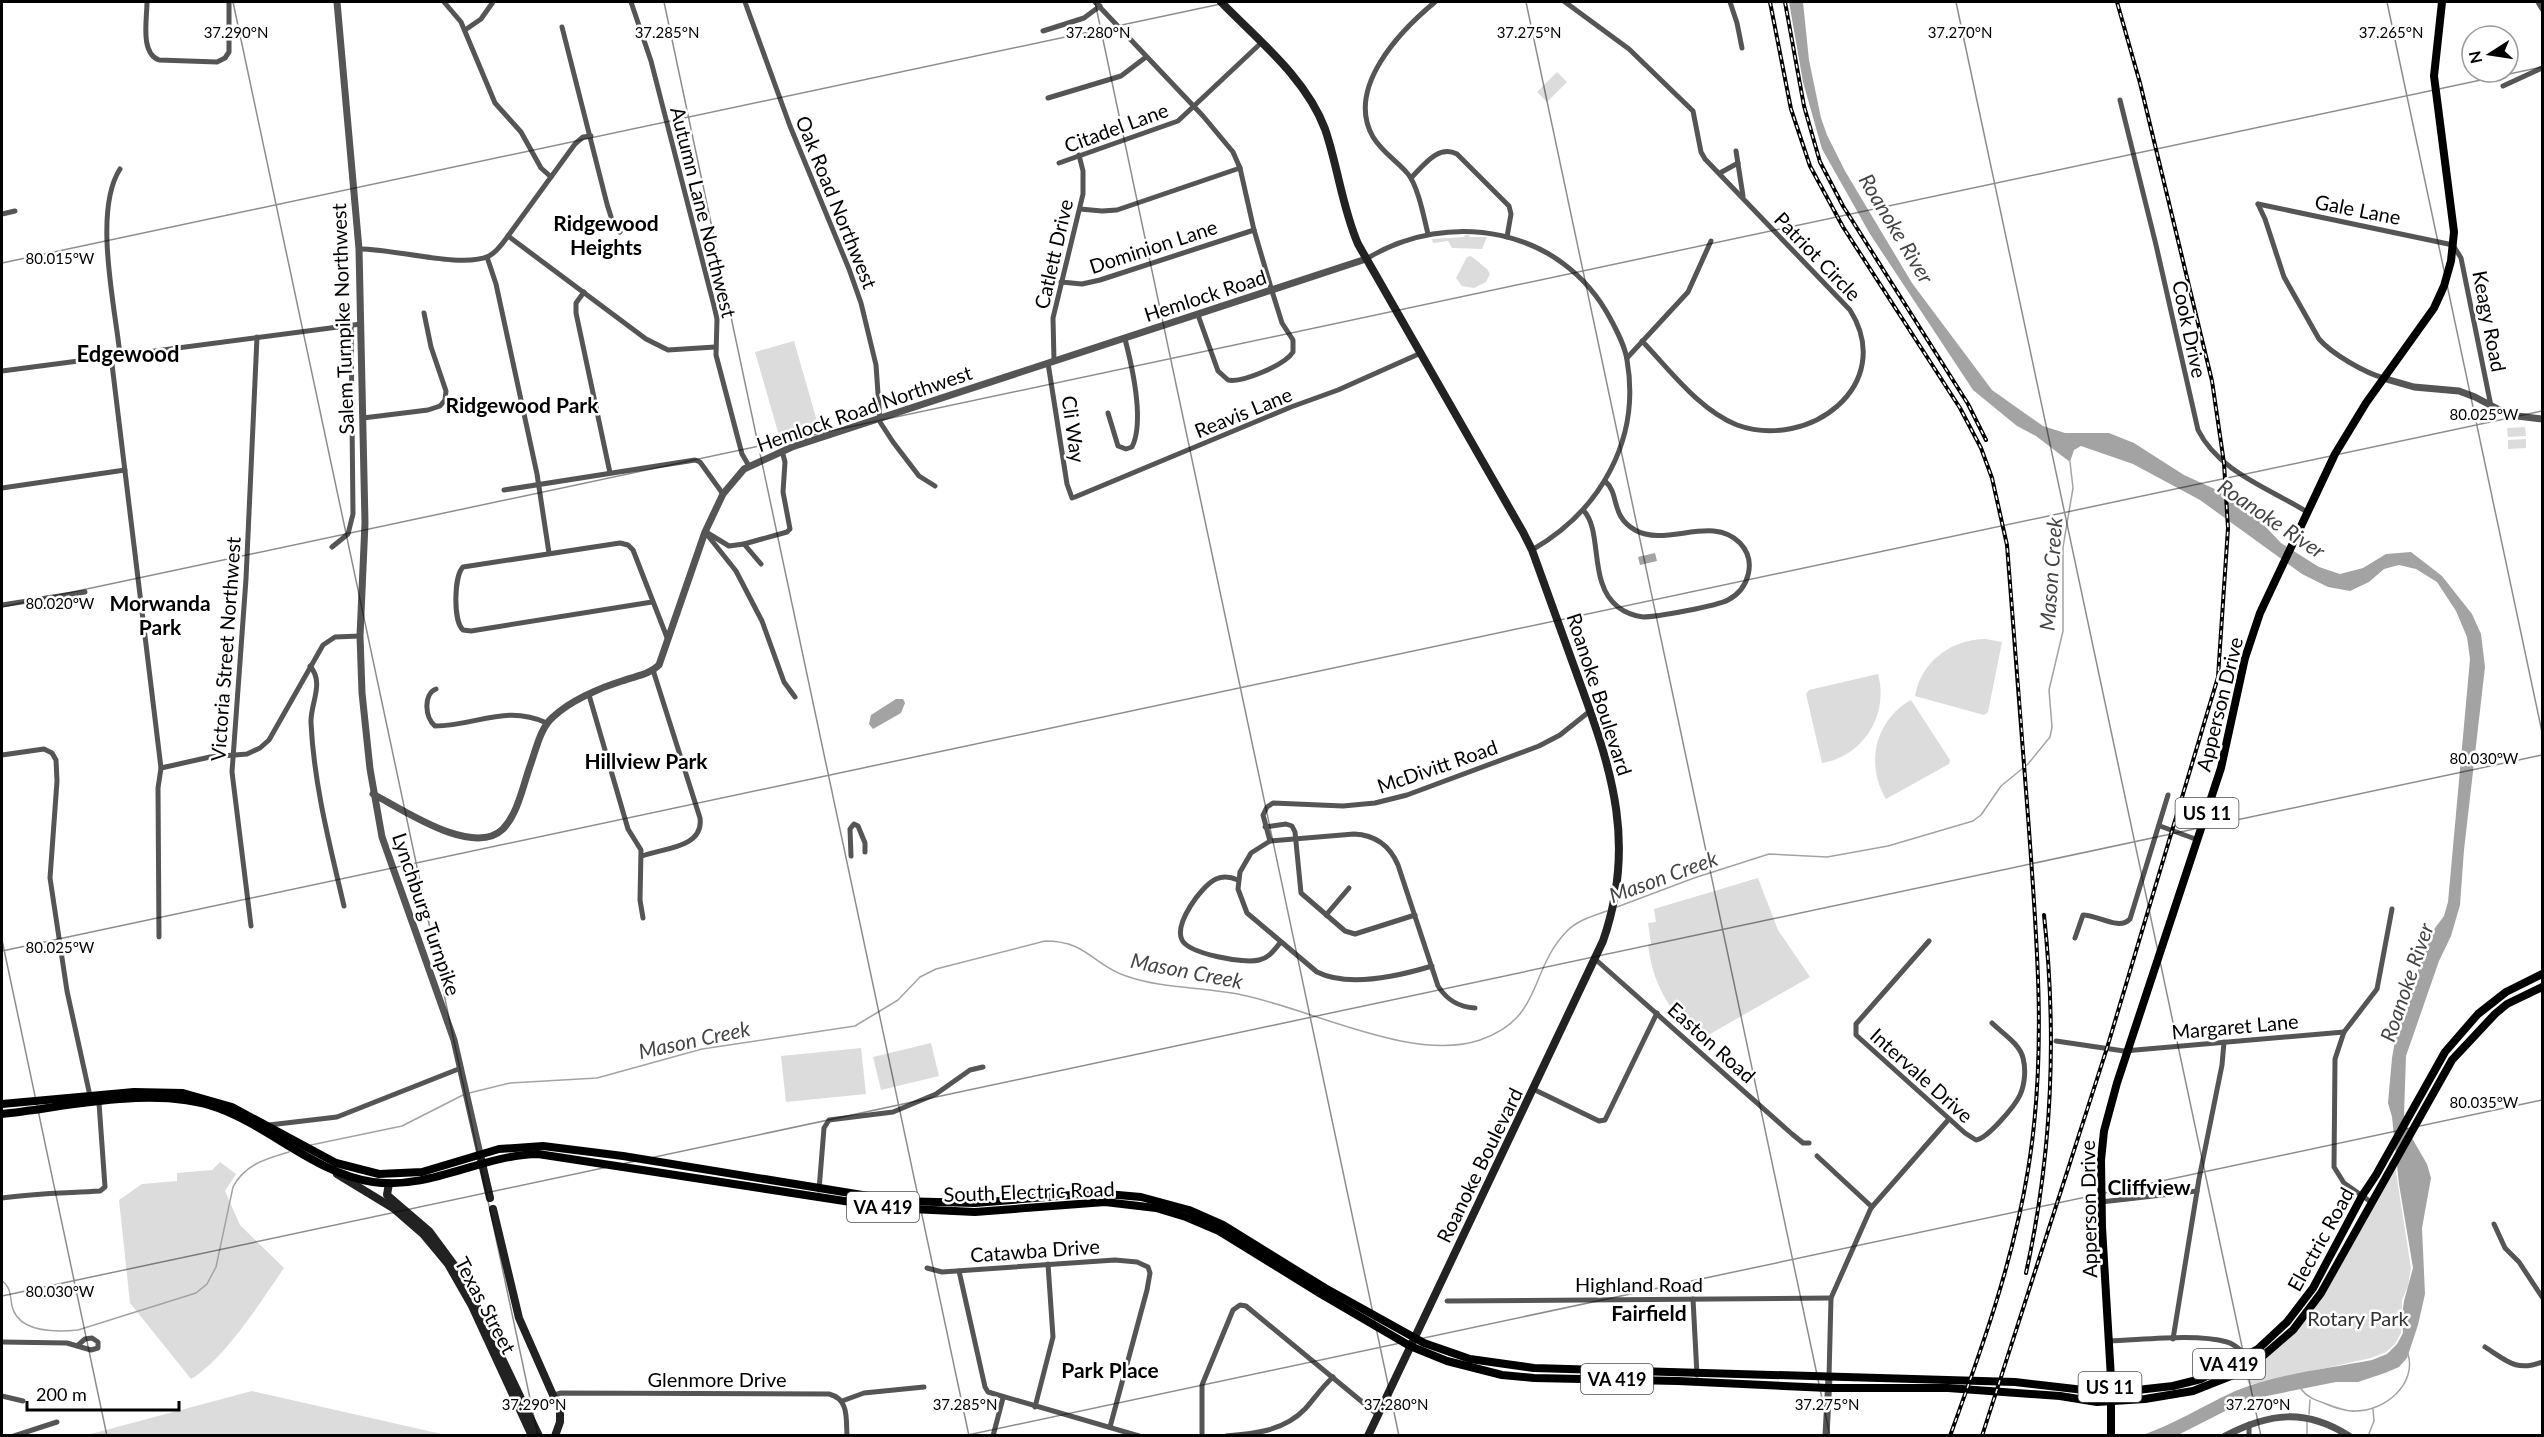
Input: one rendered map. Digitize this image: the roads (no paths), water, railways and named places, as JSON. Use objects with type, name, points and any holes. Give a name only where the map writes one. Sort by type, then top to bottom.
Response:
[{"type":"main road","name":"Roanoke Boulevard","points":[[1221,2],[1296,81],[1318,114],[1329,141],[1346,212],[1366,259],[1532,550],[1590,711],[1609,770],[1617,812],[1619,857],[1616,894],[1595,959],[1368,1436]]},
{"type":"main road","name":"Apperson Drive","points":[[2111,1434],[2109,1341],[2101,1202],[2104,1131],[2221,768],[2245,658],[2260,613],[2344,439],[2434,308],[2444,286],[2453,244],[2453,220],[2434,76],[2442,2]]},
{"type":"main road","name":"Electric Road","points":[[1828,1388],[2015,1382],[2110,1397],[2145,1399],[2193,1391],[2236,1374],[2265,1355],[2293,1330],[2321,1293],[2371,1202],[2380,1177],[2419,1095],[2445,1052],[2478,1014],[2506,992],[2542,974]]},
{"type":"main road","name":"Electric Road","points":[[1828,1377],[1949,1384],[2097,1402],[2110,1397],[2192,1382],[2246,1356],[2269,1339],[2307,1298],[2362,1196],[2380,1177],[2452,1060],[2482,1026],[2507,1004],[2540,989]]},
{"type":"main road","name":"South Electric Road","points":[[2,1104],[153,1091],[183,1093],[217,1101],[269,1125],[276,1134]]},
{"type":"main road","name":"South Electric Road","points":[[2,1114],[151,1098],[188,1101],[225,1111],[276,1134],[315,1156],[353,1169],[393,1175],[429,1171],[481,1159]]},
{"type":"main road","name":"South Electric Road","points":[[315,1156],[328,1168],[361,1179],[389,1183],[421,1181],[517,1147],[557,1147],[818,1194],[926,1202],[987,1202],[1095,1193],[1153,1199],[1189,1210],[1223,1225],[1447,1362],[1502,1375],[1534,1378],[1828,1388]]},
{"type":"main road","name":"Lynchburg Turnpike","points":[[481,1159],[490,1198]]},
{"type":"main road","name":"Texas Street","points":[[328,1168],[393,1208],[423,1234],[444,1258],[472,1306],[532,1436]]},
{"type":"main road","name":"Texas Street","points":[[389,1183],[387,1195],[429,1231],[463,1277],[539,1436]]},
{"type":"main road","points":[[493,1209],[519,1318],[532,1351],[554,1395],[560,1416],[555,1435]]},
{"type":"main road","name":"South Electric Road","points":[[1412,1342],[1455,1355],[1509,1366],[1828,1377]]},
{"type":"street","points":[[147,2],[148,49],[156,59],[220,62],[225,58],[229,49],[228,2]]},
{"type":"street","name":"Salem Turnpike Northwest","points":[[337,2],[359,249],[365,538],[360,636]]},
{"type":"street","points":[[444,2],[457,16],[465,30],[479,70],[495,104],[520,132],[541,168],[551,177]]},
{"type":"street","points":[[465,30],[481,19],[493,2]]},
{"type":"street","name":"Autumn Lane Northwest","points":[[631,2],[654,70],[714,306],[717,326],[716,347],[738,440],[749,466]]},
{"type":"street","name":"Oak Road Northwest","points":[[745,2],[790,126],[861,303],[876,365],[880,420]]},
{"type":"street","points":[[1428,234],[1411,178],[1380,146],[1371,132],[1366,115],[1366,95],[1374,76],[1392,48],[1416,19],[1435,2]]},
{"type":"street","name":"Patriot Circle","points":[[1565,2],[1629,49],[1694,111],[1703,156],[1845,302],[1856,318],[1863,343],[1863,360],[1859,376],[1850,393],[1827,414],[1801,427],[1769,431],[1747,428],[1723,418],[1707,406],[1642,341]]},
{"type":"street","points":[[1730,2],[1742,48]]},
{"type":"street","points":[[2538,2],[2542,9]]},
{"type":"street","points":[[1043,31],[1084,18],[1097,4],[1227,142],[1240,168],[1254,230],[1282,323],[1293,340],[1293,352],[1284,362],[1239,381],[1228,380],[1218,371],[1198,315]]},
{"type":"street","points":[[562,27],[612,220],[620,232]]},
{"type":"street","name":"Citadel Lane","points":[[1059,164],[1079,155],[1178,122],[1261,43]]},
{"type":"street","points":[[1048,98],[1121,76],[1146,57]]},
{"type":"street","points":[[2503,86],[2542,68]]},
{"type":"street","name":"Cook Drive","points":[[2120,100],[2198,430],[2208,448],[2222,462],[2307,512]]},
{"type":"street","points":[[359,249],[452,259],[473,260],[487,257],[497,250],[580,140],[591,136]]},
{"type":"street","points":[[1411,178],[1436,153],[1449,151],[1457,154],[1509,206],[1511,214],[1507,237]]},
{"type":"street","points":[[1736,151],[1743,198]]},
{"type":"street","name":"Catlett Drive","points":[[1051,362],[1053,318],[1080,209],[1084,183],[1079,155]]},
{"type":"street","points":[[1720,173],[1738,163]]},
{"type":"street","points":[[1080,209],[1117,210],[1240,168]]},
{"type":"street","points":[[120,169],[112,186],[106,225],[120,355]]},
{"type":"street","name":"Gale Lane","points":[[2386,379],[2373,375],[2326,347],[2319,339],[2284,277],[2258,204],[2453,244]]},
{"type":"street","points":[[2,214],[15,211]]},
{"type":"street","name":"Dominion Lane","points":[[1061,282],[1082,284],[1100,280],[1254,230]]},
{"type":"street","points":[[1366,259],[1387,246],[1428,234],[1467,231],[1493,233],[1521,241],[1557,260],[1595,294],[1616,328],[1627,358],[1628,422],[1617,460],[1584,511],[1558,533],[1532,550]]},
{"type":"street","points":[[508,236],[646,339],[663,349],[675,351],[716,347]]},
{"type":"street","points":[[1627,358],[1692,287],[1711,241]]},
{"type":"street","name":"Keagy Road","points":[[2453,244],[2461,258],[2491,406]]},
{"type":"street","points":[[487,257],[496,284],[538,484],[549,553]]},
{"type":"street","name":"Hemlock Road","points":[[1051,362],[1366,259]]},
{"type":"street","points":[[584,292],[576,303],[576,313],[610,473]]},
{"type":"street","points":[[363,418],[437,408],[445,400],[445,388],[433,355],[424,313]]},
{"type":"street","points":[[2,371],[361,324]]},
{"type":"street","points":[[332,547],[348,534],[353,514],[351,325]]},
{"type":"street","name":"Victoria Street Northwest","points":[[251,926],[232,785],[232,754],[248,555],[257,337]]},
{"type":"street","points":[[1108,413],[1118,446],[1126,449],[1132,447],[1136,432],[1136,402],[1133,374],[1125,339]]},
{"type":"street","name":"Reavis Lane","points":[[1074,497],[1291,407],[1338,390],[1420,353]]},
{"type":"street","points":[[111,356],[161,768],[158,788],[159,937]]},
{"type":"street","name":"Hemlock Road Northwest","points":[[654,670],[662,661],[669,642],[705,531],[723,494],[738,474],[749,466],[783,451],[1051,362]]},
{"type":"street","name":"Cli Way","points":[[1051,362],[1067,484],[1074,497]]},
{"type":"street","name":"Keagy Road","points":[[2386,379],[2414,387],[2459,391],[2509,415],[2542,419]]},
{"type":"street","points":[[880,420],[883,429],[919,476],[935,486]]},
{"type":"street","points":[[705,531],[729,546],[744,544],[787,532],[790,529],[783,492],[785,462],[783,451]]},
{"type":"street","points":[[504,490],[695,460],[700,462],[723,494]]},
{"type":"street","points":[[2,488],[125,470]]},
{"type":"street","points":[[1584,511],[1590,525],[1605,591],[1614,603],[1626,612],[1642,616],[1663,614],[1724,602],[1741,591],[1748,579],[1750,566],[1746,552],[1738,541],[1727,534],[1713,531],[1652,534],[1639,532],[1629,526],[1617,513],[1610,485],[1605,481]]},
{"type":"street","points":[[705,531],[736,571],[762,621],[784,682],[795,697]]},
{"type":"street","points":[[652,602],[466,631],[457,624],[458,573],[463,567],[620,543],[628,545],[633,550],[669,642]]},
{"type":"street","points":[[744,544],[761,564]]},
{"type":"street","points":[[2,605],[85,592]]},
{"type":"street","points":[[161,768],[232,754],[247,754],[265,744],[323,645],[330,639],[360,636]]},
{"type":"street","name":"Lynchburg Turnpike","points":[[360,636],[362,693],[373,794],[385,849],[450,1027],[481,1159]]},
{"type":"street","points":[[309,666],[316,677],[316,695],[310,721],[322,808],[344,906]]},
{"type":"street","points":[[373,794],[456,835],[477,838],[495,835],[505,826],[516,807],[547,723],[569,705],[609,685],[654,670],[700,818],[701,828],[698,835],[690,842],[642,856]]},
{"type":"street","points":[[436,689],[431,691],[428,697],[429,719],[435,726],[506,714],[521,715],[547,723]]},
{"type":"street","points":[[589,695],[628,829],[639,846],[642,856],[640,900],[643,918]]},
{"type":"street","name":"McDivitt Road","points":[[1265,826],[1264,811],[1273,803],[1351,806],[1407,795],[1539,746],[1560,735],[1590,711]]},
{"type":"street","points":[[2,755],[44,748],[53,754],[57,781],[50,879],[67,991],[90,1096]]},
{"type":"street","points":[[2075,938],[2083,915],[2118,924],[2128,922],[2168,795]]},
{"type":"street","points":[[851,856],[850,829],[854,824],[858,826],[865,843],[865,852]]},
{"type":"street","points":[[1270,841],[1265,826],[1286,824],[1292,826],[1301,893],[1345,931],[1355,934],[1366,932],[1415,915]]},
{"type":"street","points":[[2160,826],[2198,840]]},
{"type":"street","points":[[1432,966],[1396,976],[1339,980],[1317,972],[1246,913],[1239,897],[1238,880],[1242,866],[1251,853],[1270,841],[1354,834],[1381,842],[1396,860],[1415,915],[1432,966],[1438,986],[1446,997],[1457,1005],[1474,1008]]},
{"type":"street","points":[[1238,880],[1221,878],[1208,884],[1180,923],[1180,933],[1185,945],[1195,951],[1252,961],[1268,957],[1280,943]]},
{"type":"street","points":[[1326,915],[1349,888]]},
{"type":"street","points":[[2371,1202],[2344,1183],[2334,1167],[2335,1059],[2344,1032],[2377,989],[2392,909]]},
{"type":"street","name":"Intervale Drive","points":[[1929,941],[1857,1024],[1855,1031],[1858,1040],[1972,1138],[1982,1139],[2020,1096],[2025,1070],[2020,1050],[1992,1023]]},
{"type":"street","name":"Easton Road","points":[[1595,959],[1803,1143],[1809,1143]]},
{"type":"street","points":[[1533,1089],[1599,1121],[1605,1120],[1657,1013]]},
{"type":"street","name":"Margaret Lane","points":[[2056,1041],[2120,1051],[2344,1032]]},
{"type":"street","points":[[2173,1339],[2222,1065],[2224,1042]]},
{"type":"street","points":[[818,1194],[824,1128],[829,1120],[893,1112],[936,1094],[970,1070],[984,1067]]},
{"type":"street","points":[[269,1125],[337,1117],[461,1068]]},
{"type":"street","points":[[2,1198],[31,1193],[60,1194],[100,1191],[105,1187],[99,1102]]},
{"type":"street","points":[[1826,1436],[1832,1298],[1872,1207],[1949,1119]]},
{"type":"street","points":[[1816,1156],[1872,1207]]},
{"type":"street","points":[[2101,1202],[2198,1191]]},
{"type":"street","points":[[2494,1224],[2505,1248],[2524,1269],[2542,1298]]},
{"type":"street","name":"Catawba Drive","points":[[927,1268],[936,1271],[1115,1260],[1145,1264],[1150,1273],[1147,1290],[1110,1428]]},
{"type":"street","points":[[1035,1407],[1053,1337],[1048,1264]]},
{"type":"street","points":[[959,1270],[985,1387],[992,1395],[1139,1436]]},
{"type":"street","name":"Highland Road","points":[[1447,1301],[1832,1298]]},
{"type":"street","points":[[1693,1299],[1697,1382]]},
{"type":"street","points":[[1202,1436],[1202,1385],[1233,1310],[1243,1305],[1378,1415]]},
{"type":"street","points":[[2109,1341],[2173,1339],[2228,1342],[2246,1356]]},
{"type":"street","points":[[2,1342],[67,1343],[76,1346]]},
{"type":"street","points":[[2485,1347],[2519,1367],[2542,1362]]},
{"type":"street","points":[[1226,1436],[1253,1434],[1288,1423],[1304,1410],[1333,1377]]},
{"type":"street","points":[[847,1436],[846,1410],[842,1401],[864,1393],[924,1387]]},
{"type":"street","name":"Glenmore Drive","points":[[554,1395],[561,1393],[829,1394],[842,1401]]},
{"type":"street","points":[[2,1396],[23,1401]]},
{"type":"street","points":[[993,1436],[1003,1398]]},
{"type":"street","points":[[2225,1436],[2249,1424],[2280,1416],[2300,1416],[2319,1421],[2349,1436]]},
{"type":"street","points":[[14,1436],[57,1422]]},
{"type":"street","points":[[2249,1424],[2249,1436]]},
{"type":"waterway","name":"Mason Creek","points":[[1617,907],[1694,878],[1769,854],[1827,857],[1888,846],[1973,821],[1981,815],[2001,786],[2028,764],[2050,737],[2052,727],[2049,690],[2063,631],[2063,547],[2073,488],[2070,462]]},
{"type":"waterway","name":"Mason Creek","points":[[469,1093],[510,1083],[597,1078],[702,1049],[855,1026],[898,1000],[920,977],[936,969],[1045,941],[1059,942],[1081,949],[1105,966],[1140,980],[1242,995],[1393,1039],[1424,1044],[1453,1045],[1480,1040],[1501,1031],[1515,1019],[1533,992],[1555,946],[1567,931],[1581,921],[1607,911]]},
{"type":"waterway","name":"Mason Creek","points":[[311,1145],[402,1126],[465,1094]]},
{"type":"waterway","name":"Mason Creek","points":[[2,1281],[9,1289],[12,1306],[22,1321],[39,1329],[60,1331],[78,1330],[196,1293],[207,1284],[216,1267],[233,1187],[238,1179],[257,1164],[289,1152]]},
{"type":"waterway","points":[[2301,1389],[2314,1399],[2336,1408],[2367,1410],[2388,1401],[2403,1385],[2410,1365],[2408,1354]]},
{"type":"waterway","points":[[2309,1414],[2310,1400]]},
{"type":"waterway","points":[[2368,1436],[2374,1421],[2373,1409]]},
{"type":"waterway","points":[[2307,1422],[2307,1436]]},
{"type":"railway","points":[[1770,2],[1791,109],[1810,166],[1843,227],[1960,408],[1981,448],[1992,478],[2007,545],[2036,926],[2039,1007],[2037,1088],[2028,1170],[2014,1238],[1985,1337],[1950,1436]]},
{"type":"railway","points":[[1785,2],[1804,106],[1820,162],[1843,206],[1968,404],[1986,440]]},
{"type":"railway","points":[[1982,1436],[2107,1048],[2218,677],[2228,528],[2224,463],[2212,381],[2140,83],[2117,2]]},
{"type":"railway","points":[[2026,1273],[2042,1184],[2050,1095],[2050,1005],[2044,915]]},
{"type":"district","name":"Ridgewood Heights","points":[[606,234]]},
{"type":"district","name":"Edgewood","points":[[128,353]]},
{"type":"district","name":"Ridgewood Park","points":[[522,404]]},
{"type":"district","name":"Morwanda Park","points":[[160,614]]},
{"type":"district","name":"Hillview Park","points":[[646,760]]},
{"type":"district","name":"Cliffview","points":[[2149,1186]]},
{"type":"district","name":"Fairfield","points":[[1649,1312]]},
{"type":"district","name":"Park Place","points":[[1110,1369]]},
{"type":"water label","name":"Roanoke River","points":[[1897,228]]},
{"type":"water label","name":"Roanoke River","points":[[2272,518]]},
{"type":"water label","name":"Roanoke River","points":[[2406,982]]},
{"type":"park label","name":"Rotary Park","points":[[2358,1318]]}]
